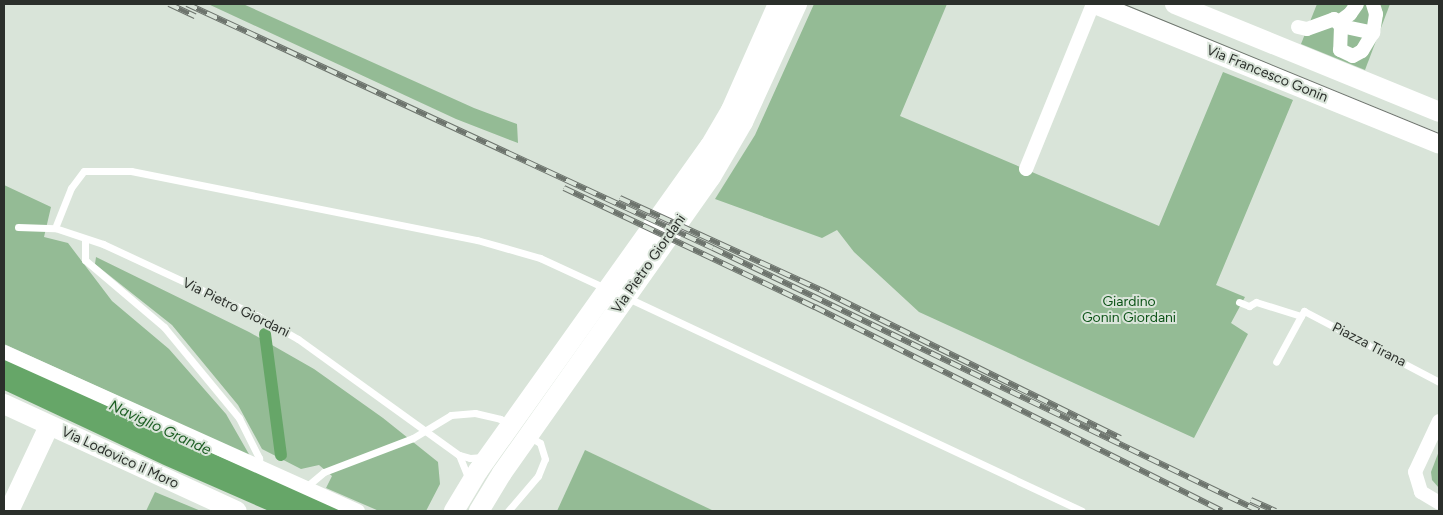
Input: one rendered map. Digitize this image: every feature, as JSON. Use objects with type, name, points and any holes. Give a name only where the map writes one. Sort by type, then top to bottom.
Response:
[{"type":"main road","name":"Via Pietro Giordani","points":[[479,511],[502,473],[717,151],[738,94],[778,4]]},
{"type":"main road","name":"Via Pietro Giordani","points":[[454,511],[468,486],[490,454],[747,113],[797,4]]},
{"type":"main road","name":"Via Francesco Gonin","points":[[1094,4],[1439,144]]},
{"type":"main road","points":[[1175,4],[1439,112]]},
{"type":"main road","name":"Via Lodovico il Moro","points":[[4,404],[237,511]]},
{"type":"main road","points":[[9,511],[49,426]]},
{"type":"street","name":"Via Francesco Gonin","points":[[1026,169],[1094,4]]},
{"type":"street","points":[[1357,4],[1340,24],[1339,45],[1342,53],[1348,55],[1362,51],[1373,33],[1376,14],[1373,4]]},
{"type":"street","points":[[1298,27],[1307,29],[1330,18],[1340,24],[1373,33]]},
{"type":"street","points":[[4,352],[358,511]]},
{"type":"street","points":[[1439,422],[1414,472],[1421,492],[1439,503]]},
{"type":"lane","points":[[55,228],[77,177],[84,171],[93,169],[131,171],[477,240],[540,258],[744,350],[1082,511]]},
{"type":"lane","name":"Via Pietro Giordani","points":[[18,227],[55,228],[104,244],[282,330],[459,454]]},
{"type":"lane","points":[[85,239],[85,260],[164,327],[239,418],[259,458],[260,468]]},
{"type":"lane","points":[[1239,302],[1249,306],[1256,302],[1301,316],[1276,362]]},
{"type":"lane","name":"Piazza Tirana","points":[[1301,316],[1304,311],[1439,382]]},
{"type":"lane","points":[[306,487],[324,472],[413,438],[452,415],[475,413],[500,418],[516,428]]},
{"type":"lane","points":[[508,511],[538,476],[545,459],[540,443],[524,433]]},
{"type":"lane","points":[[459,454],[477,458],[490,454]]},
{"type":"lane","points":[[459,454],[468,471],[468,486]]},
{"type":"green space","points":[[208,4],[243,4],[474,108],[517,124],[518,143],[456,119]]},
{"type":"green space","name":"Giardino Gonin Giordani","points":[[814,4],[947,4],[900,116],[1159,226],[1223,72],[1293,100],[1216,285],[1245,297],[1231,323],[1248,334],[1194,438],[919,312],[854,252],[837,230],[822,238],[715,199],[755,135]]},
{"type":"green space","points":[[1317,4],[1390,4],[1365,70],[1301,44]]},
{"type":"green space","points":[[4,185],[51,207],[44,237],[68,243],[112,301],[169,349],[226,414],[250,456],[4,344]]},
{"type":"green space","points":[[96,257],[249,332],[314,369],[383,418],[438,462],[440,484],[426,511],[379,511],[326,488],[332,476],[319,465],[301,469],[262,449],[238,405],[172,325],[95,264]]},
{"type":"green space","points":[[585,450],[714,511],[557,511]]},
{"type":"green space","points":[[1439,451],[1439,488],[1432,480],[1431,472]]},
{"type":"green space","points":[[155,492],[201,511],[146,511]]},
{"type":"shaded area","points":[[4,358],[184,441],[347,511],[269,511],[164,465],[4,390]]},
{"type":"waterway","points":[[265,334],[281,455]]},
{"type":"tram line","points":[[1124,4],[1439,133]]},
{"type":"railway","points":[[169,4],[195,16]]},
{"type":"railway","points":[[187,4],[713,248],[1259,511]]},
{"type":"railway","points":[[564,188],[815,307],[1222,511]]},
{"type":"railway","points":[[620,198],[821,290],[1120,438]]},
{"type":"railway","points":[[1251,500],[1276,511]]},
{"type":"water label","name":"Naviglio Grande","points":[[160,428]]}]
